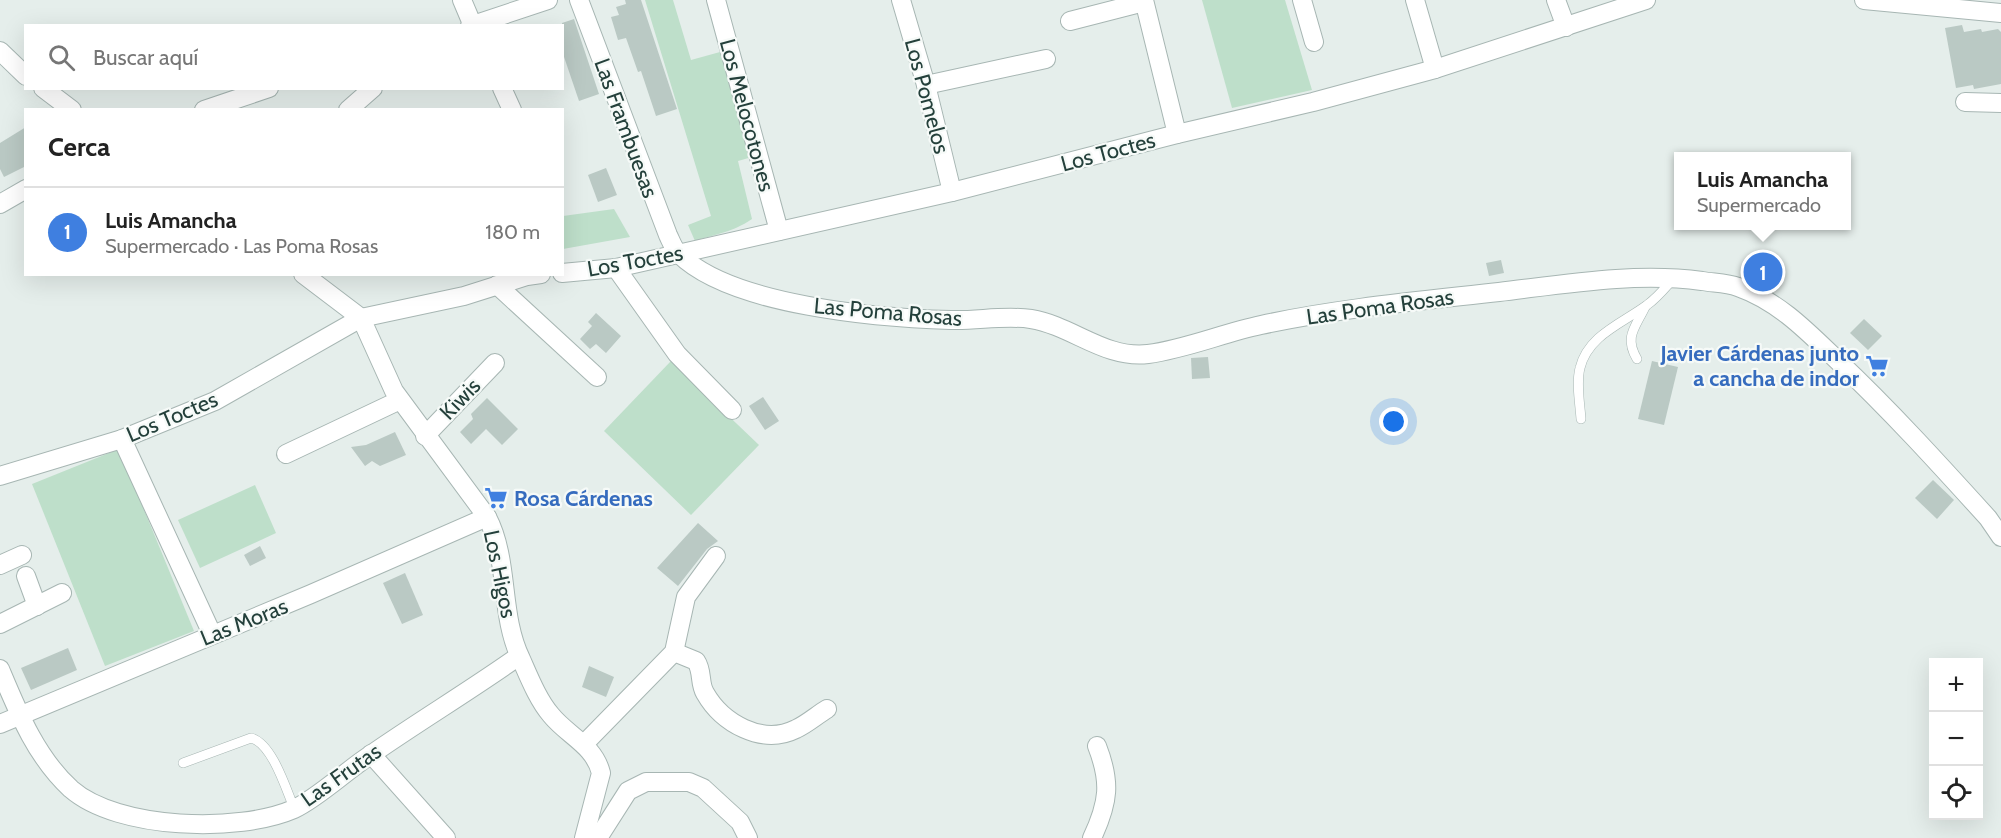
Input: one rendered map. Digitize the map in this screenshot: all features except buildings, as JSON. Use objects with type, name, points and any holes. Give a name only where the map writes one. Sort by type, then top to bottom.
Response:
[{"type":"street","points":[[462,0],[472,24]]},
{"type":"street","points":[[475,24],[548,0]]},
{"type":"street","name":"Las Frambuesas","points":[[579,0],[658,215],[678,254]]},
{"type":"street","name":"Los Melocotones","points":[[716,0],[779,231]]},
{"type":"street","name":"Los Pomelos","points":[[901,0],[926,85],[952,192]]},
{"type":"street","points":[[1302,0],[1314,42]]},
{"type":"street","points":[[1415,0],[1435,69]]},
{"type":"street","points":[[1556,0],[1566,27]]},
{"type":"street","name":"Los Toctes","points":[[564,273],[616,268],[952,192],[1177,134],[1313,102],[1435,69],[1646,0]]},
{"type":"street","points":[[1864,0],[2001,13]]},
{"type":"street","points":[[1071,21],[1144,1],[1177,134]]},
{"type":"street","points":[[0,51],[13,72]]},
{"type":"street","points":[[926,85],[1046,59]]},
{"type":"street","points":[[46,90],[69,108]]},
{"type":"street","points":[[210,108],[263,90]]},
{"type":"street","points":[[350,108],[371,90]]},
{"type":"street","points":[[503,90],[511,108]]},
{"type":"street","points":[[1965,102],[2001,104]]},
{"type":"street","points":[[0,204],[24,190]]},
{"type":"street","name":"Las Poma Rosas","points":[[678,254],[711,275],[735,286],[786,303],[951,320],[1031,319],[1049,324],[1109,351],[1129,355],[1151,354],[1260,325],[1365,307],[1595,281],[1674,278],[1734,285],[1766,299],[1791,318],[1882,402],[1994,515],[2001,537]]},
{"type":"street","points":[[616,268],[677,354],[732,410]]},
{"type":"street","name":"Los Higos","points":[[306,276],[361,318],[400,400],[487,517],[495,532],[500,550],[510,619],[519,656],[550,715],[584,744],[599,763],[601,773],[584,838]]},
{"type":"street","name":"Los Toctes","points":[[0,476],[122,438],[215,401],[361,318],[464,296],[527,276]]},
{"type":"street","points":[[497,285],[597,376]]},
{"type":"street","name":"Kiwis","points":[[425,436],[495,363]]},
{"type":"street","points":[[286,454],[400,400]]},
{"type":"street","points":[[122,438],[212,634]]},
{"type":"street","name":"Las Moras","points":[[0,724],[20,718],[487,517]]},
{"type":"street","points":[[0,565],[22,555]]},
{"type":"street","points":[[584,744],[674,652],[686,597],[716,556]]},
{"type":"street","points":[[26,576],[37,606]]},
{"type":"street","points":[[0,624],[62,593]]},
{"type":"street","points":[[674,652],[696,661],[704,692],[719,711],[736,725],[753,733],[777,734],[795,730],[827,709]]},
{"type":"street","name":"Las Frutas","points":[[0,669],[20,718],[44,758],[72,790],[101,807],[156,821],[200,826],[249,822],[294,808],[519,656]]},
{"type":"street","points":[[1092,838],[1108,784],[1107,771],[1096,746]]},
{"type":"street","points":[[371,754],[446,838]]},
{"type":"street","points":[[598,838],[628,791],[646,782],[689,782],[703,788],[740,822],[748,838]]},
{"type":"lane","points":[[1581,419],[1579,369],[1585,354],[1597,339],[1628,315],[1646,306],[1674,278]]},
{"type":"lane","points":[[1637,359],[1629,346],[1629,340],[1646,306]]},
{"type":"lane","points":[[183,763],[251,738],[260,740],[268,749],[294,808]]},
{"type":"green space","points":[[645,0],[673,0],[691,60],[720,52],[752,157],[738,161],[752,219],[731,230],[695,241],[688,225],[711,216]]},
{"type":"green space","points":[[1202,0],[1285,0],[1312,90],[1232,108]]},
{"type":"green space","points":[[614,209],[630,237],[564,249],[564,216]]},
{"type":"green space","points":[[671,361],[759,445],[691,515],[604,431]]},
{"type":"green space","points":[[119,449],[194,631],[105,666],[32,484]]},
{"type":"green space","points":[[255,485],[276,533],[200,568],[178,520]]},
{"type":"place","name":"Luis Amancha","points":[[1763,272]]},
{"type":"place","name":"Javier Cárdenas junto a cancha de indor","points":[[1877,366]]},
{"type":"place","name":"Rosa Cárdenas","points":[[496,498]]}]
